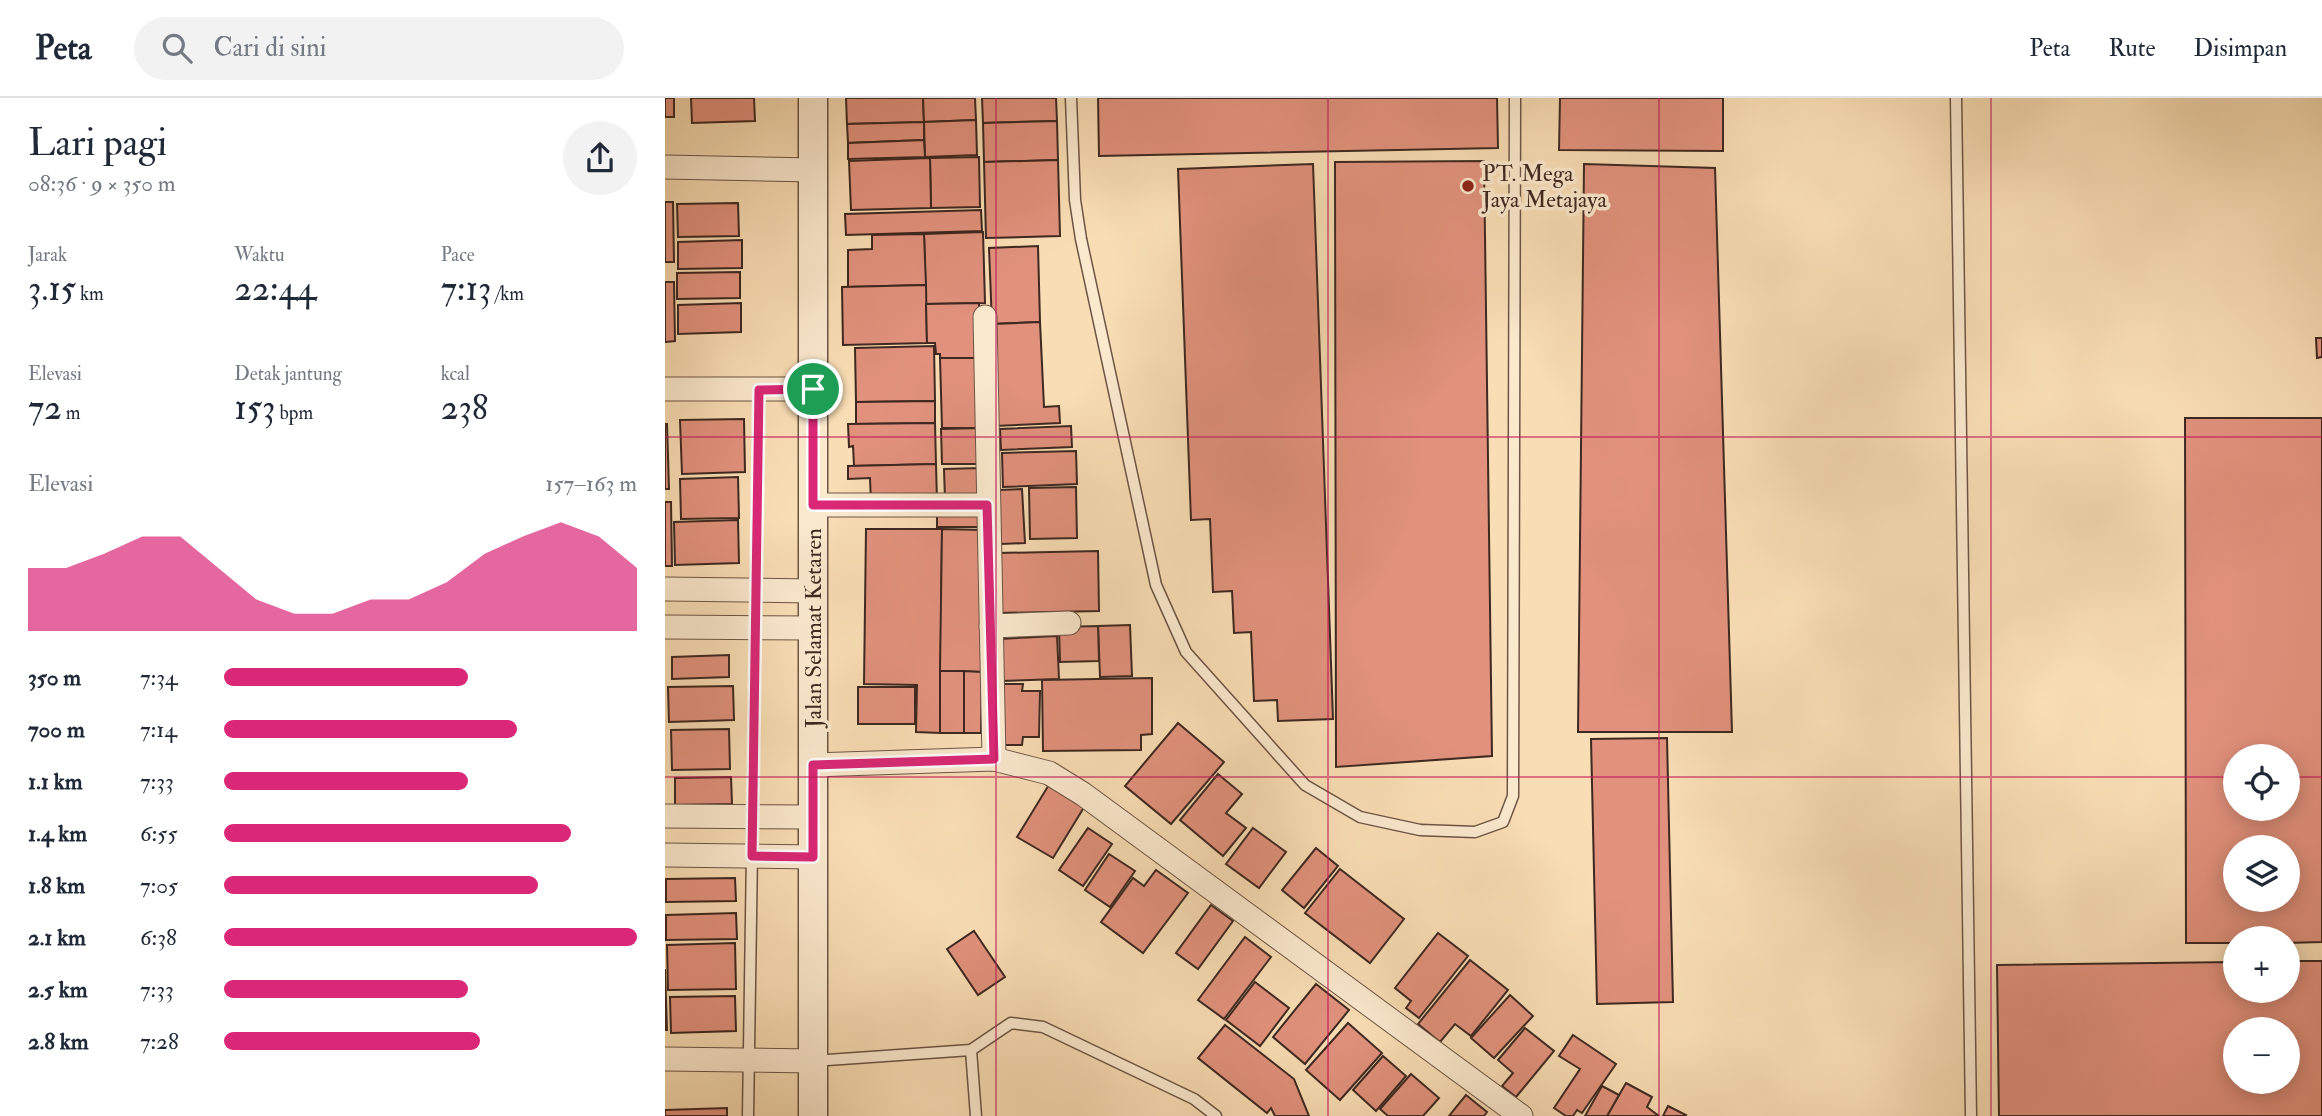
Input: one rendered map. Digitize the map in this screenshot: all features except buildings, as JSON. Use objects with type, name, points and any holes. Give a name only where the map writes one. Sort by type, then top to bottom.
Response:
[{"type":"street","name":"Jalan Selamat Ketaren","points":[[813,98],[813,1116]]},
{"type":"street","points":[[665,167],[814,170]]},
{"type":"street","points":[[985,317],[994,759]]},
{"type":"street","points":[[665,389],[813,389]]},
{"type":"street","points":[[813,505],[987,505]]},
{"type":"street","points":[[665,589],[813,591]]},
{"type":"street","points":[[991,626],[1069,622]]},
{"type":"street","points":[[665,626],[813,628]]},
{"type":"street","points":[[813,765],[994,759],[1049,773],[1067,782],[1521,1116]]},
{"type":"street","points":[[665,816],[813,817]]},
{"type":"street","points":[[665,855],[813,857]]},
{"type":"street","points":[[665,1059],[813,1061]]},
{"type":"lane","points":[[1071,98],[1077,220],[1156,585],[1181,641],[1187,652],[1305,785],[1360,817],[1420,830],[1453,833],[1494,827],[1508,814],[1513,796],[1515,98]]},
{"type":"lane","points":[[1956,98],[1971,1116]]},
{"type":"lane","points":[[748,1116],[759,390]]},
{"type":"lane","points":[[813,1061],[971,1050],[1011,1023],[1043,1027],[1194,1100],[1216,1116]]},
{"type":"lane","points":[[971,1050],[976,1116]]},
{"type":"place","name":"PT. Mega Jaya Metajaya","points":[[1468,186]]},
{"type":"route","points":[[813,389],[813,505],[987,505],[994,759],[813,765],[813,857],[752,856],[759,390],[813,389]]}]
